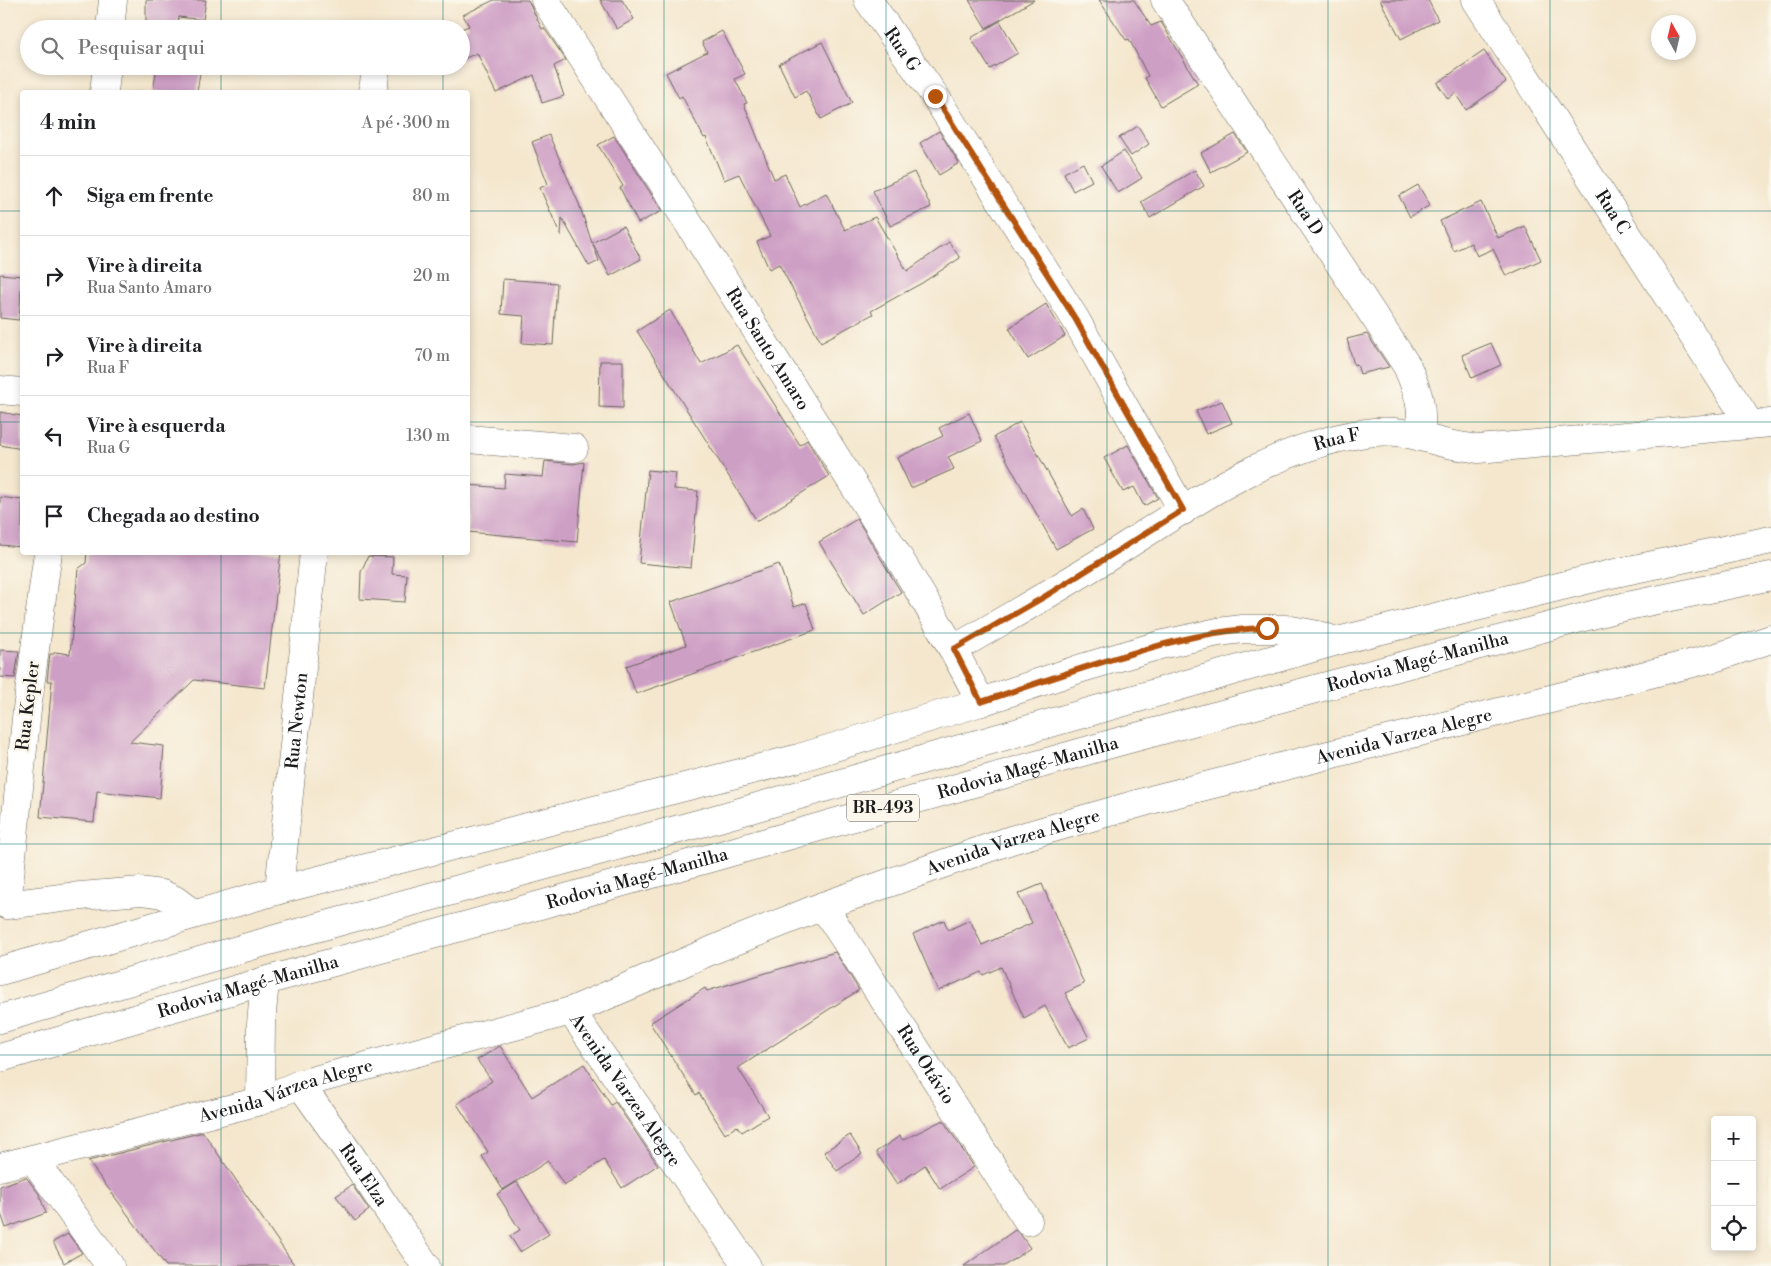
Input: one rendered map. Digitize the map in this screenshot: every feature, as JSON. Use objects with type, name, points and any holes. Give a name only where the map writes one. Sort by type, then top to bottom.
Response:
[{"type":"main road","points":[[111,20],[113,0]]},
{"type":"main road","name":"Rua Santo Amaro","points":[[545,0],[717,266],[878,524],[954,649],[981,702]]},
{"type":"main road","name":"Rua G","points":[[868,0],[935,96],[1076,320],[1183,510]]},
{"type":"main road","name":"Rua D","points":[[1165,0],[1407,366],[1421,403],[1420,435]]},
{"type":"main road","name":"Rua C","points":[[1476,0],[1760,423]]},
{"type":"main road","points":[[104,90],[106,75]]},
{"type":"main road","points":[[373,90],[375,75]]},
{"type":"main road","points":[[0,390],[20,392]]},
{"type":"main road","name":"Rua F","points":[[954,649],[1044,597],[1254,468],[1294,452],[1341,438],[1375,432],[1396,431],[1478,449],[1760,423]]},
{"type":"main road","points":[[470,439],[574,448]]},
{"type":"main road","name":"Rodovia Magé-Manilha","points":[[0,1019],[279,938],[704,822],[1337,641],[1611,574],[1771,540]]},
{"type":"main road","name":"Rua Kepler","points":[[48,555],[4,906],[69,896],[141,891],[162,894],[175,900],[194,914]]},
{"type":"main road","name":"Rua Newton","points":[[279,890],[314,555]]},
{"type":"main road","name":"Rodovia Magé-Manilha","points":[[0,1058],[265,981],[714,857],[1114,743],[1371,673],[1618,608],[1771,576]]},
{"type":"main road","points":[[0,971],[279,890],[799,758],[1160,645],[1243,628],[1286,629],[1337,641]]},
{"type":"main road","name":"Avenida Varzea Alegre","points":[[747,1266],[571,1011],[715,949],[823,906],[1029,834],[1158,798],[1717,657],[1771,639]]},
{"type":"main road","name":"Rua Otávio","points":[[823,906],[1028,1221]]},
{"type":"main road","points":[[260,1101],[261,1024],[265,981]]},
{"type":"main road","name":"Avenida Várzea Alegre","points":[[0,1167],[260,1101],[300,1084],[571,1011]]},
{"type":"main road","name":"Rua Elza","points":[[300,1084],[426,1266]]},
{"type":"main road","points":[[33,1159],[110,1266]]},
{"type":"building","points":[[146,0],[206,0],[203,20],[179,17],[178,20],[146,20]]},
{"type":"building","points":[[494,0],[528,0],[542,29],[544,28],[566,60],[554,66],[564,96],[542,103],[534,75],[496,93],[477,53],[470,56],[470,20],[466,20],[463,15]]},
{"type":"building","points":[[600,0],[622,0],[634,19],[617,29]]},
{"type":"building","points":[[969,0],[1034,0],[986,28]]},
{"type":"building","points":[[1099,0],[1134,0],[1151,26],[1161,22],[1198,84],[1161,106],[1145,78],[1148,76],[1129,39],[1126,40]]},
{"type":"building","points":[[1380,0],[1428,0],[1438,20],[1401,39]]},
{"type":"building","points":[[1000,21],[1018,53],[990,69],[971,38]]},
{"type":"building","points":[[722,31],[745,74],[735,79],[747,103],[744,104],[774,179],[785,174],[800,207],[826,193],[845,230],[875,217],[907,271],[949,242],[960,258],[922,283],[871,311],[873,314],[821,342],[779,264],[769,269],[757,242],[770,236],[739,174],[724,180],[706,137],[704,138],[682,96],[679,98],[666,73],[707,52],[702,42]]},
{"type":"building","points":[[822,42],[852,103],[821,119],[806,91],[795,97],[779,64]]},
{"type":"building","points":[[1484,51],[1506,82],[1466,110],[1455,93],[1448,99],[1437,83]]},
{"type":"building","points":[[156,75],[200,75],[197,90],[153,90]]},
{"type":"building","points":[[1138,126],[1149,144],[1131,156],[1119,138]]},
{"type":"building","points":[[939,131],[959,163],[939,175],[920,143]]},
{"type":"building","points":[[1235,134],[1247,152],[1211,172],[1201,153]]},
{"type":"building","points":[[549,135],[579,204],[592,243],[623,226],[641,259],[610,276],[593,244],[599,261],[589,266],[562,218],[561,236],[540,188],[548,184],[532,142]]},
{"type":"building","points":[[614,136],[662,211],[638,223],[620,188],[623,186],[598,145]]},
{"type":"building","points":[[1124,151],[1142,178],[1118,193],[1101,166]]},
{"type":"building","points":[[1083,163],[1092,181],[1073,191],[1064,173]]},
{"type":"building","points":[[1195,170],[1204,186],[1150,218],[1141,202]]},
{"type":"building","points":[[914,172],[931,207],[890,226],[873,191]]},
{"type":"building","points":[[1418,185],[1430,205],[1410,217],[1399,196]]},
{"type":"building","points":[[1481,202],[1498,238],[1525,226],[1541,260],[1506,276],[1493,249],[1477,256],[1471,243],[1454,251],[1440,221]]},
{"type":"building","points":[[0,274],[20,276],[19,320],[0,318]]},
{"type":"building","points":[[503,279],[557,283],[553,345],[522,343],[524,316],[501,314]]},
{"type":"building","points":[[1046,304],[1065,336],[1028,359],[1009,328]]},
{"type":"building","points":[[670,310],[701,364],[737,345],[800,445],[807,440],[829,476],[757,521],[637,331]]},
{"type":"building","points":[[1367,334],[1389,367],[1360,374],[1357,364],[1354,365],[1347,339]]},
{"type":"building","points":[[1491,343],[1501,365],[1472,378],[1462,355]]},
{"type":"building","points":[[600,361],[623,361],[623,408],[599,407]]},
{"type":"building","points":[[1222,401],[1232,423],[1206,434],[1196,411]]},
{"type":"building","points":[[0,412],[20,416],[20,449],[0,445]]},
{"type":"building","points":[[969,413],[982,441],[948,457],[954,469],[911,488],[897,458],[943,436],[939,428]]},
{"type":"building","points":[[1020,422],[1072,516],[1083,509],[1093,529],[1056,549],[994,437]]},
{"type":"building","points":[[1128,445],[1158,498],[1144,506],[1134,487],[1123,492],[1104,458]]},
{"type":"building","points":[[545,461],[573,464],[584,462],[577,542],[470,532],[470,485],[504,488],[505,474],[543,477]]},
{"type":"building","points":[[648,470],[676,473],[674,489],[698,491],[691,568],[639,563]]},
{"type":"building","points":[[0,497],[20,500],[20,547],[0,545]]},
{"type":"building","points":[[857,519],[901,592],[864,615],[819,542]]},
{"type":"building","points":[[87,555],[281,555],[265,688],[194,680],[130,742],[164,746],[160,798],[97,791],[94,822],[40,817],[52,681],[47,681],[50,654],[55,652],[70,654],[78,569],[86,563]]},
{"type":"building","points":[[368,556],[393,557],[392,574],[407,575],[405,602],[360,599],[361,572]]},
{"type":"building","points":[[779,564],[794,607],[806,603],[815,630],[636,694],[626,666],[686,645],[671,602]]},
{"type":"building","points":[[0,650],[19,651],[15,678],[0,677]]},
{"type":"building","points":[[1042,884],[1084,984],[1065,993],[1089,1038],[1068,1048],[1045,1006],[1024,1018],[1001,967],[983,975],[981,972],[938,991],[913,934],[944,920],[948,930],[970,920],[982,945],[1032,923],[1018,894]]},
{"type":"building","points":[[835,952],[859,990],[738,1068],[768,1116],[742,1132],[737,1126],[725,1134],[699,1093],[696,1095],[650,1023],[705,988],[707,991]]},
{"type":"building","points":[[500,1046],[532,1097],[584,1064],[611,1105],[615,1102],[658,1165],[622,1188],[604,1160],[564,1185],[548,1161],[503,1190],[482,1156],[488,1152],[457,1104],[492,1081],[477,1060]]},
{"type":"building","points":[[943,1120],[974,1167],[940,1189],[925,1165],[897,1184],[876,1152],[900,1136],[903,1140]]},
{"type":"building","points":[[203,1132],[295,1266],[166,1266],[88,1161]]},
{"type":"building","points":[[850,1135],[862,1154],[837,1171],[824,1152]]},
{"type":"building","points":[[26,1177],[39,1194],[46,1213],[6,1228],[0,1211],[0,1186]]},
{"type":"building","points":[[517,1182],[549,1234],[520,1252],[510,1236],[520,1230],[497,1194]]},
{"type":"building","points":[[352,1185],[369,1210],[355,1221],[336,1196]]},
{"type":"building","points":[[1015,1230],[1030,1248],[1004,1266],[964,1266]]},
{"type":"building","points":[[68,1234],[82,1253],[64,1263],[53,1242]]},
{"type":"route","points":[[935,96],[1076,320],[1183,510],[1044,597],[954,649],[981,702],[1082,668],[1160,645],[1243,628],[1267,628]]}]
